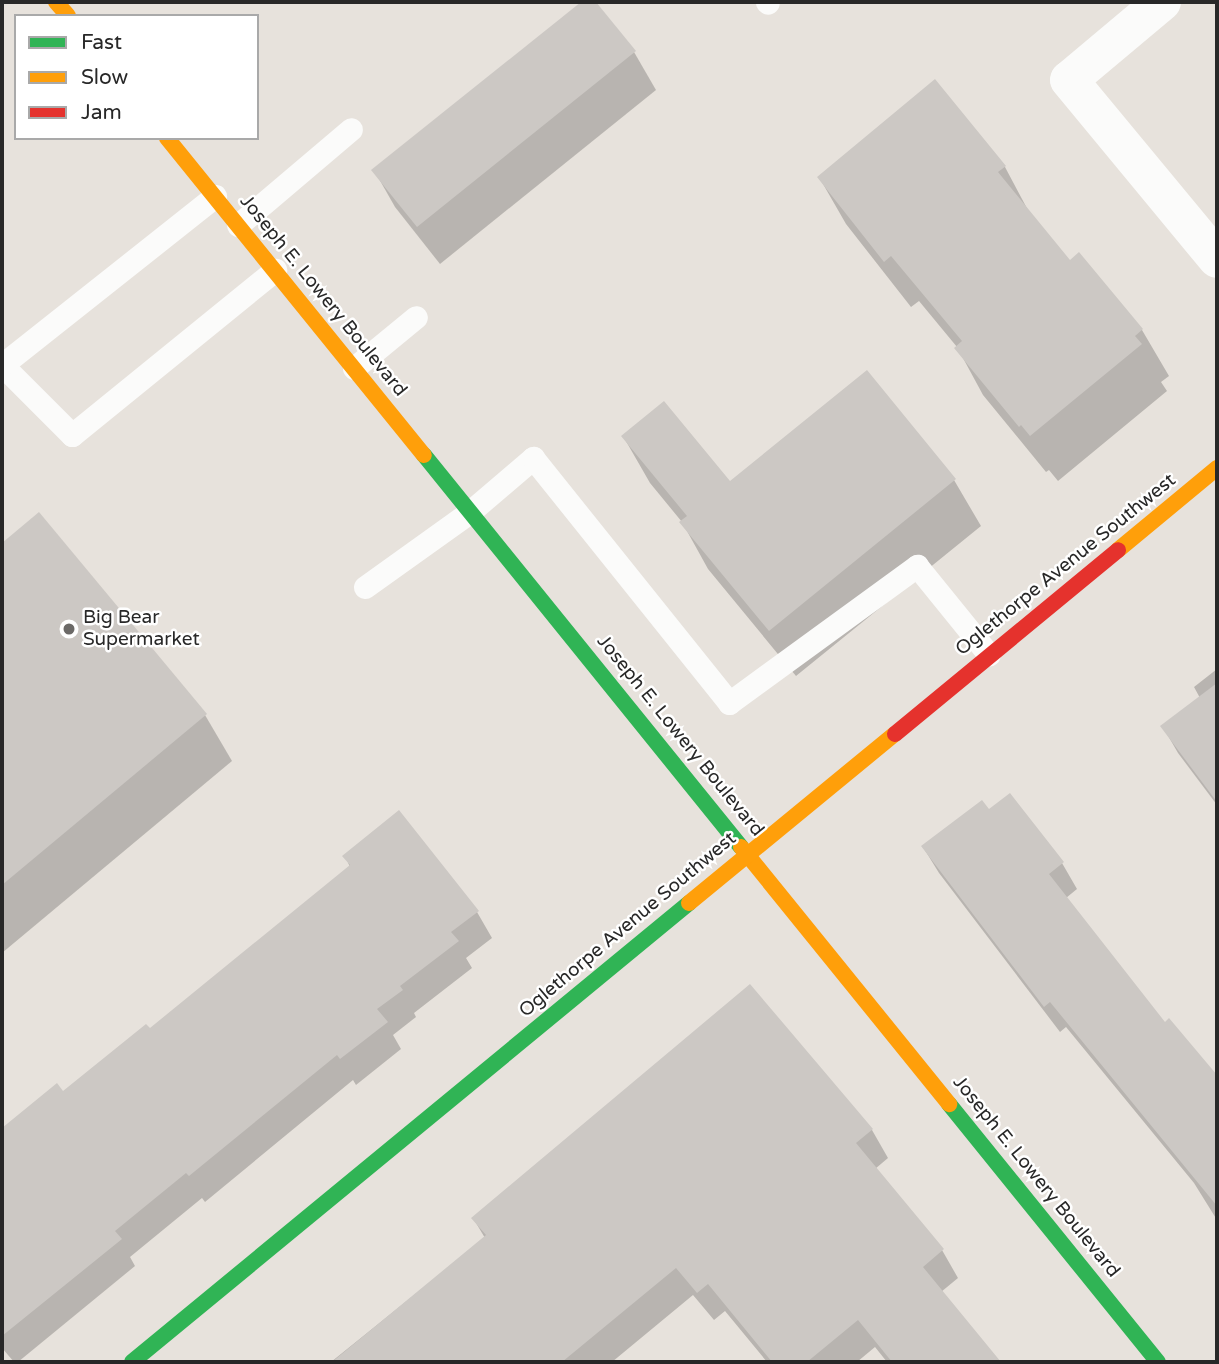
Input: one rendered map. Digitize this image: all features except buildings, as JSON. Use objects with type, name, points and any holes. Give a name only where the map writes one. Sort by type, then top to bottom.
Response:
[{"type":"street","points":[[72,14],[88,2]]},
{"type":"street","points":[[1161,2],[1069,80],[1217,259]]},
{"type":"street","name":"Joseph E. Lowery Boulevard","points":[[169,140],[1158,1362]]},
{"type":"street","name":"Oglethorpe Avenue Southwest","points":[[132,1362],[1217,468]]},
{"type":"lane","points":[[238,225],[351,129]]},
{"type":"lane","points":[[215,196],[2,365],[72,435],[275,271]]},
{"type":"lane","points":[[354,368],[416,317]]},
{"type":"lane","points":[[365,587],[471,511],[533,458],[729,703],[917,566],[989,655]]},
{"type":"traffic: fast","points":[[424,455],[741,847]]},
{"type":"traffic: fast","points":[[132,1362],[689,903]]},
{"type":"traffic: fast","points":[[949,1104],[1158,1362]]},
{"type":"traffic: slow","points":[[56,2],[66,14]]},
{"type":"traffic: slow","points":[[169,140],[424,455]]},
{"type":"traffic: slow","points":[[1118,550],[1217,468]]},
{"type":"traffic: slow","points":[[689,903],[895,734]]},
{"type":"traffic: slow","points":[[741,847],[949,1104]]},
{"type":"traffic: jam","points":[[895,734],[1118,550]]},
{"type":"place","name":"Big Bear Supermarket","points":[[69,629]]}]
